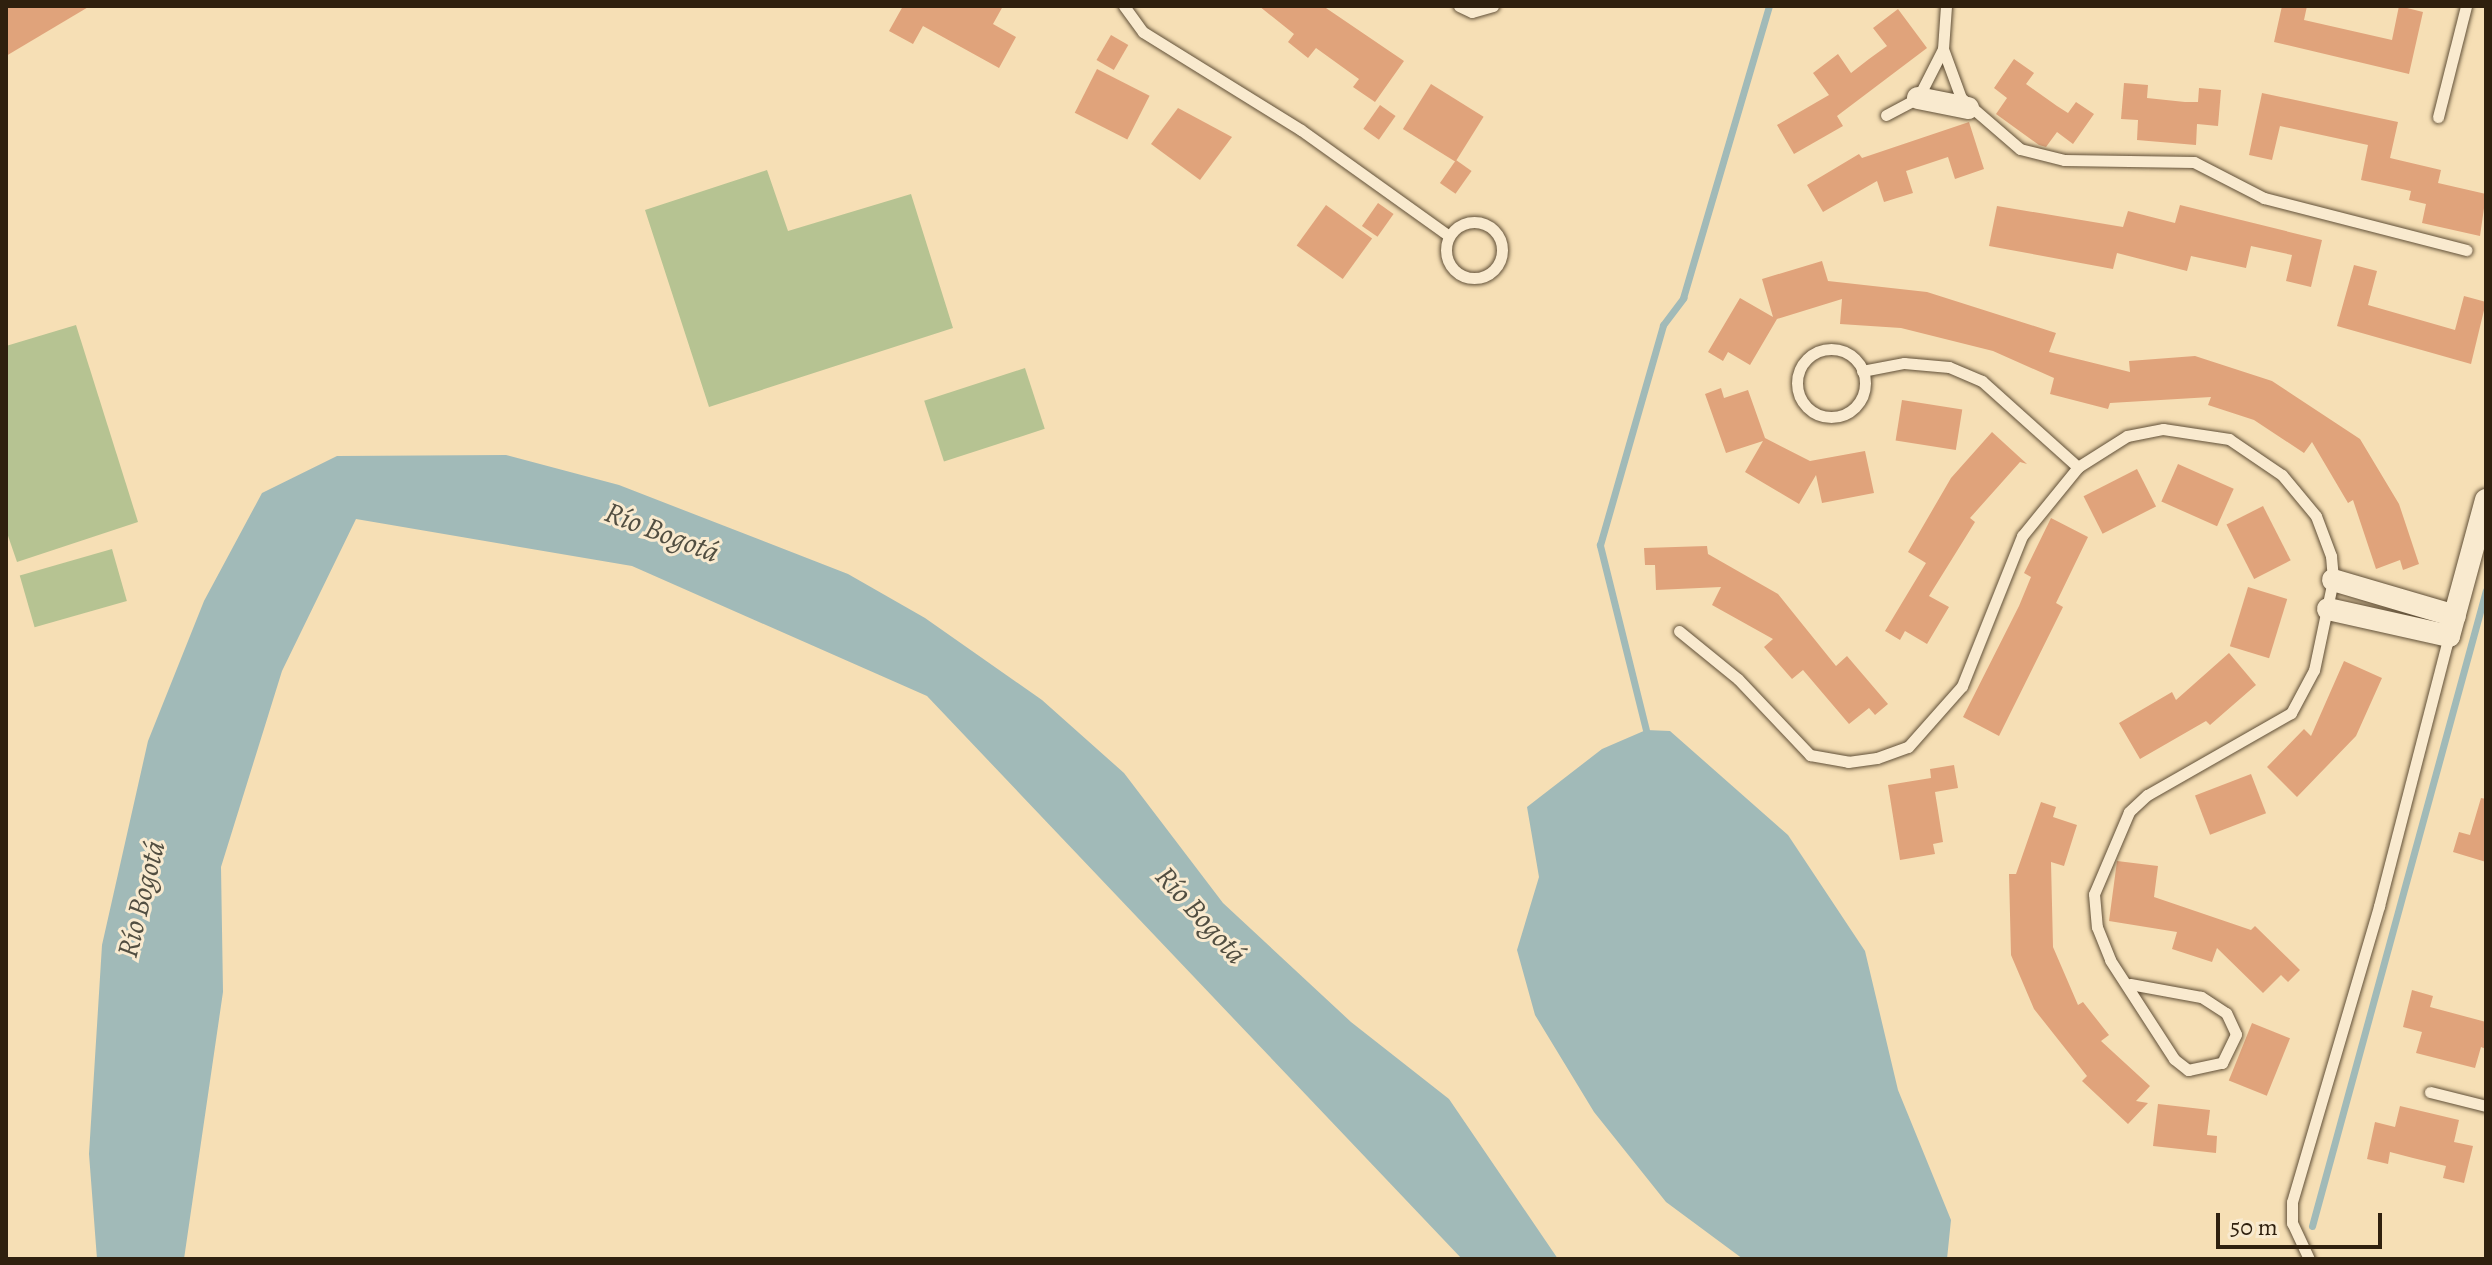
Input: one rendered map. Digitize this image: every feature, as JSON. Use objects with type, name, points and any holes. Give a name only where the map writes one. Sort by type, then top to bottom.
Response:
[{"type":"street","points":[[1918,98],[1968,108]]},
{"type":"street","points":[[2452,626],[2486,500]]},
{"type":"street","points":[[2333,580],[2452,626]]},
{"type":"street","points":[[2328,609],[2452,626]]},
{"type":"lane","points":[[1124,6],[1143,32],[1301,130],[1449,236]]},
{"type":"lane","points":[[1459,6],[1472,12],[1493,6]]},
{"type":"lane","points":[[1886,115],[1918,98],[1943,49],[1946,6]]},
{"type":"lane","points":[[2438,117],[2466,6]]},
{"type":"lane","points":[[1943,49],[1968,108],[2020,149],[2064,160],[2194,162],[2264,198],[2466,250]]},
{"type":"lane","points":[[1464,223],[1483,223],[1498,235],[1499,262],[1487,275],[1461,275],[1446,254],[1449,236],[1464,223]]},
{"type":"lane","points":[[1821,350],[1851,355],[1862,371],[1861,400],[1846,414],[1816,414],[1797,390],[1804,361],[1821,350]]},
{"type":"lane","points":[[1862,371],[1904,363],[1949,367],[1982,381],[2078,467]]},
{"type":"lane","points":[[1679,631],[1738,679],[1810,755],[1848,762],[1908,747],[1962,686],[2022,536],[2078,467],[2127,436],[2163,429],[2229,439],[2282,475],[2316,516],[2333,580],[2314,670],[2291,713],[2147,795],[2115,834],[2094,894],[2097,927],[2110,960],[2130,984],[2174,1059],[2188,1070],[2222,1063],[2236,1034],[2226,1013],[2201,997],[2130,984]]},
{"type":"lane","points":[[2309,1259],[2295,1234],[2292,1202],[2379,906],[2452,626]]},
{"type":"lane","points":[[2430,1092],[2486,1106]]},
{"type":"green space","points":[[767,170],[788,231],[911,194],[953,328],[709,407],[645,210]]},
{"type":"green space","points":[[76,325],[138,522],[17,562],[6,530],[6,346]]},
{"type":"green space","points":[[1025,368],[1045,429],[944,462],[924,401]]},
{"type":"green space","points":[[112,549],[127,601],[35,627],[20,575]]},
{"type":"water","name":"Río Bogotá","points":[[506,455],[619,485],[848,574],[925,618],[1042,700],[1124,773],[1223,903],[1351,1022],[1449,1099],[1558,1259],[1462,1259],[927,696],[632,566],[356,519],[282,671],[221,867],[223,992],[184,1259],[97,1259],[89,1154],[102,945],[148,741],[204,601],[262,493],[337,456]]},
{"type":"water","points":[[1646,730],[1670,731],[1788,835],[1865,951],[1898,1090],[1951,1220],[1947,1259],[1743,1259],[1666,1202],[1594,1112],[1535,1015],[1517,950],[1539,877],[1527,807],[1602,749]]},
{"type":"building","points":[[6,6],[90,6],[6,56]]},
{"type":"building","points":[[903,6],[1003,6],[993,24],[1016,37],[999,68],[923,26],[913,44],[889,31]]},
{"type":"building","points":[[1259,6],[1323,6],[1404,61],[1375,102],[1353,87],[1359,79],[1316,48],[1308,58],[1288,42],[1294,34]]},
{"type":"building","points":[[2282,6],[2307,6],[2304,20],[2392,40],[2399,6],[2423,12],[2409,74],[2274,42]]},
{"type":"building","points":[[1898,9],[1927,48],[1837,116],[1843,126],[1794,154],[1777,125],[1829,95],[1813,73],[1838,54],[1851,73],[1887,46],[1873,28]]},
{"type":"building","points":[[1111,35],[1128,45],[1114,70],[1096,60]]},
{"type":"building","points":[[2014,59],[2034,73],[2026,84],[2057,106],[2068,113],[2076,102],[2094,114],[2073,144],[2057,132],[2046,147],[2039,145],[1996,114],[2007,98],[1994,88]]},
{"type":"building","points":[[1097,69],[1150,96],[1127,139],[1075,113]]},
{"type":"building","points":[[2124,83],[2148,85],[2147,98],[2185,102],[2198,102],[2199,88],[2221,90],[2218,126],[2197,124],[2196,145],[2137,140],[2138,120],[2121,119]]},
{"type":"building","points":[[1431,84],[1484,117],[1455,162],[1403,129]]},
{"type":"building","points":[[2262,93],[2398,122],[2390,158],[2441,170],[2438,183],[2486,194],[2480,236],[2422,223],[2426,204],[2409,200],[2411,191],[2361,180],[2368,145],[2280,126],[2272,160],[2249,155]]},
{"type":"building","points":[[1380,105],[1396,116],[1379,140],[1363,129]]},
{"type":"building","points":[[1178,108],[1232,137],[1200,180],[1151,144]]},
{"type":"building","points":[[1969,122],[1984,169],[1955,179],[1948,157],[1906,171],[1913,193],[1884,202],[1877,181],[1823,212],[1807,185],[1859,154],[1862,158]]},
{"type":"building","points":[[1456,160],[1472,171],[1456,194],[1440,183]]},
{"type":"building","points":[[1378,203],[1394,214],[1378,237],[1362,226]]},
{"type":"building","points":[[1326,205],[1372,239],[1343,279],[1297,245]]},
{"type":"building","points":[[2180,205],[2322,240],[2311,287],[2286,281],[2292,255],[2251,246],[2246,268],[2191,256],[2187,271],[2117,253],[2113,269],[1989,246],[1997,206],[2123,227],[2128,211],[2175,223]]},
{"type":"building","points":[[1822,261],[1828,281],[1927,292],[2056,333],[2049,352],[2130,372],[2129,361],[2195,356],[2272,381],[2360,439],[2399,504],[2419,564],[2403,570],[2400,560],[2376,569],[2353,500],[2348,503],[2312,442],[2304,453],[2254,420],[2208,405],[2211,397],[2110,403],[2108,409],[2050,394],[2054,378],[1993,351],[1901,328],[1840,324],[1842,299],[1777,319],[1750,365],[1728,352],[1723,361],[1708,352],[1740,298],[1773,317],[1762,279]]},
{"type":"building","points":[[2354,265],[2377,271],[2368,305],[2455,330],[2464,296],[2486,302],[2471,364],[2337,326]]},
{"type":"building","points":[[1721,388],[1724,398],[1748,390],[1765,438],[1810,461],[1865,451],[1874,493],[1822,503],[1816,475],[1799,504],[1745,472],[1763,441],[1726,453],[1705,394]]},
{"type":"building","points":[[1902,400],[1962,410],[1956,450],[1896,440]]},
{"type":"building","points":[[1992,432],[2027,464],[2020,462],[1970,518],[1975,522],[1929,596],[1949,607],[1927,644],[1905,631],[1900,640],[1885,631],[1926,563],[1908,552],[1951,478]]},
{"type":"building","points":[[2178,464],[2234,489],[2217,526],[2161,501]]},
{"type":"building","points":[[2137,469],[2156,506],[2103,534],[2084,496]]},
{"type":"building","points":[[2263,506],[2291,560],[2254,579],[2226,525]]},
{"type":"building","points":[[2051,518],[2088,537],[2056,603],[2063,607],[1999,736],[1963,717],[2019,606],[2031,577],[2024,573]]},
{"type":"building","points":[[1707,546],[1708,554],[1778,594],[1836,666],[1847,656],[1888,704],[1875,715],[1869,708],[1849,724],[1803,670],[1792,679],[1764,647],[1773,639],[1712,605],[1721,587],[1656,590],[1655,565],[1645,565],[1644,548]]},
{"type":"building","points":[[2248,587],[2287,599],[2269,658],[2230,646]]},
{"type":"building","points":[[2229,653],[2256,685],[2210,725],[2206,721],[2140,759],[2119,723],[2172,692],[2176,700]]},
{"type":"building","points":[[2344,661],[2382,678],[2356,736],[2297,797],[2267,767],[2304,729],[2311,736]]},
{"type":"building","points":[[1954,765],[1958,788],[1935,792],[1943,842],[1933,844],[1935,854],[1900,860],[1888,785],[1931,778],[1930,769]]},
{"type":"building","points":[[2251,774],[2266,813],[2210,835],[2195,796]]},
{"type":"building","points":[[2481,798],[2486,799],[2486,862],[2453,852],[2459,832],[2470,835]]},
{"type":"building","points":[[2041,802],[2056,807],[2053,817],[2077,825],[2064,866],[2051,862],[2053,947],[2078,1005],[2083,1002],[2109,1035],[2101,1041],[2150,1086],[2136,1101],[2148,1103],[2128,1124],[2082,1081],[2087,1076],[2034,1009],[2011,955],[2009,874],[2016,874]]},
{"type":"building","points":[[2117,861],[2158,866],[2154,897],[2251,930],[2255,926],[2300,970],[2288,982],[2281,975],[2263,993],[2217,948],[2212,962],[2172,949],[2177,932],[2109,921]]},
{"type":"building","points":[[2412,990],[2433,996],[2430,1007],[2486,1022],[2486,1049],[2481,1047],[2475,1068],[2416,1053],[2422,1032],[2403,1027]]},
{"type":"building","points":[[2252,1023],[2290,1038],[2267,1096],[2229,1080]]},
{"type":"building","points":[[2158,1104],[2210,1110],[2207,1135],[2217,1136],[2216,1153],[2153,1146]]},
{"type":"building","points":[[2400,1106],[2459,1120],[2454,1142],[2473,1146],[2464,1183],[2443,1178],[2446,1166],[2390,1152],[2388,1164],[2367,1159],[2375,1122],[2395,1127]]},
{"type":"waterway","points":[[1646,730],[1600,545],[1663,325],[1683,298],[1769,6]]},
{"type":"waterway","points":[[2312,1226],[2486,590]]}]
